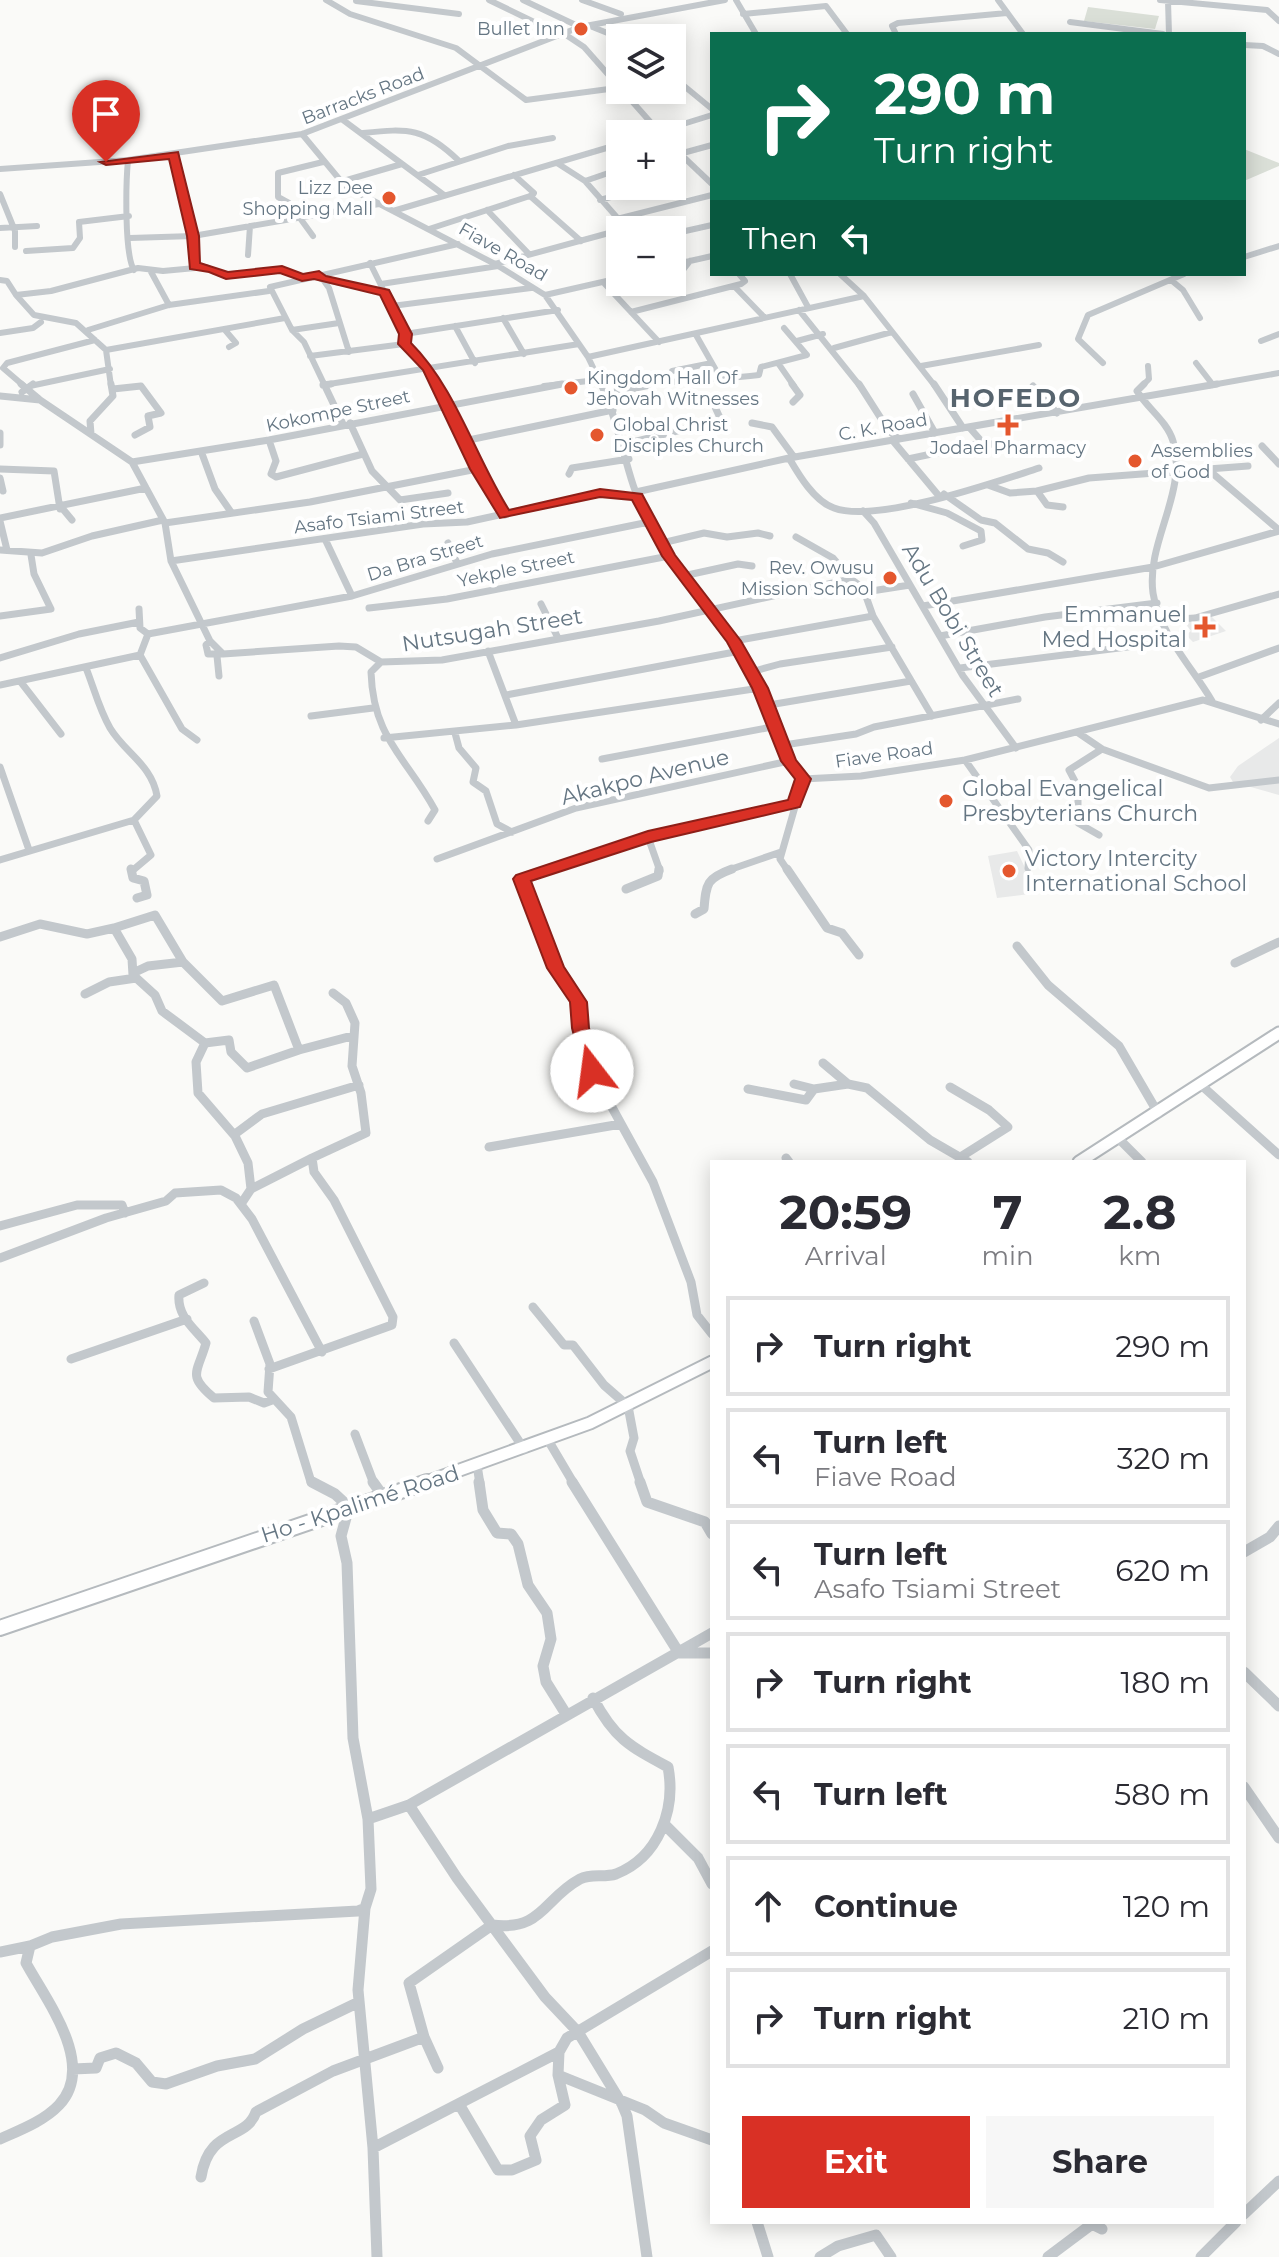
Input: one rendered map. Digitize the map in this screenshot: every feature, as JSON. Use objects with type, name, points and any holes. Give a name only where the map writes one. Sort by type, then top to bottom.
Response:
[{"type":"main road","points":[[1082,1160],[1279,1033]]},
{"type":"main road","name":"Ho - Kpalimé Road","points":[[0,1628],[524,1449],[628,1406],[710,1363]]},
{"type":"street","points":[[326,0],[338,8],[456,48],[526,100],[606,89]]},
{"type":"street","points":[[338,8],[357,0],[459,14]]},
{"type":"street","points":[[489,0],[584,47],[606,71]]},
{"type":"street","points":[[523,0],[580,27]]},
{"type":"street","points":[[582,0],[623,15]]},
{"type":"street","name":"Barracks Road","points":[[0,169],[174,155],[302,134],[580,27],[623,15],[725,0]]},
{"type":"street","points":[[736,0],[755,32]]},
{"type":"street","points":[[998,0],[1021,32]]},
{"type":"street","points":[[1160,0],[1267,10],[1279,21]]},
{"type":"street","points":[[1166,32],[1168,1]]},
{"type":"street","points":[[615,2],[623,15]]},
{"type":"street","points":[[743,14],[826,6],[846,32]]},
{"type":"street","points":[[895,32],[892,26],[898,23],[1007,13]]},
{"type":"street","points":[[1070,22],[1150,32]]},
{"type":"street","points":[[589,25],[606,32]]},
{"type":"street","points":[[1246,45],[1277,50]]},
{"type":"street","points":[[686,89],[710,110]]},
{"type":"street","points":[[635,104],[649,120]]},
{"type":"street","points":[[686,122],[710,113]]},
{"type":"street","points":[[343,120],[444,195]]},
{"type":"street","points":[[363,133],[412,127],[434,137],[459,161]]},
{"type":"street","name":"Fiave Road","points":[[302,134],[340,182],[496,265],[545,295],[558,310],[588,357],[613,410],[625,444],[636,494],[649,522],[683,576],[740,651],[769,705],[789,761],[803,779],[861,776],[965,760],[1156,710],[1212,701]]},
{"type":"street","points":[[418,175],[508,146],[553,138]]},
{"type":"street","points":[[686,152],[710,146]]},
{"type":"street","points":[[393,211],[606,148]]},
{"type":"street","points":[[703,148],[710,155]]},
{"type":"street","points":[[174,155],[193,236],[194,267]]},
{"type":"street","points":[[686,159],[710,182]]},
{"type":"street","points":[[128,160],[124,197],[129,216],[129,262],[134,270]]},
{"type":"street","points":[[313,236],[289,203],[278,197],[278,173],[323,162]]},
{"type":"street","points":[[557,163],[585,181],[614,216]]},
{"type":"street","points":[[340,182],[402,164]]},
{"type":"street","points":[[700,171],[710,168]]},
{"type":"street","points":[[585,181],[606,174]]},
{"type":"street","points":[[429,229],[534,193],[514,175]]},
{"type":"street","points":[[0,194],[12,226],[15,247]]},
{"type":"street","points":[[530,196],[581,241]]},
{"type":"street","points":[[629,216],[710,196]]},
{"type":"street","points":[[600,200],[606,198]]},
{"type":"street","points":[[130,238],[193,236],[379,204]]},
{"type":"street","points":[[487,210],[529,254]]},
{"type":"street","points":[[26,251],[73,248],[80,238],[79,222],[129,216]]},
{"type":"street","points":[[686,231],[710,225]]},
{"type":"street","points":[[0,228],[37,226]]},
{"type":"street","points":[[248,255],[250,226]]},
{"type":"street","points":[[381,284],[496,265],[606,234]]},
{"type":"street","points":[[88,330],[169,305],[269,291],[277,283],[320,277],[458,244]]},
{"type":"street","points":[[1246,256],[1279,246]]},
{"type":"street","points":[[686,262],[710,256]]},
{"type":"street","points":[[686,266],[690,261]]},
{"type":"street","points":[[370,263],[405,334],[404,344]]},
{"type":"street","points":[[16,295],[51,291],[134,270],[212,268],[226,276],[277,269],[302,278]]},
{"type":"street","points":[[150,270],[169,305]]},
{"type":"street","points":[[631,312],[745,282],[740,276]]},
{"type":"street","points":[[791,276],[808,307]]},
{"type":"street","points":[[842,276],[864,296],[966,428],[983,443]]},
{"type":"street","points":[[1103,363],[1078,339],[1088,315],[1180,276]]},
{"type":"street","points":[[320,277],[385,292]]},
{"type":"street","points":[[320,277],[329,288],[349,352]]},
{"type":"street","points":[[0,280],[7,281],[21,305],[41,322]]},
{"type":"street","points":[[1171,280],[1183,290],[1200,318]]},
{"type":"street","points":[[545,295],[606,281]]},
{"type":"street","points":[[603,282],[659,342]]},
{"type":"street","points":[[734,286],[764,317]]},
{"type":"street","points":[[392,306],[531,288]]},
{"type":"street","points":[[269,291],[385,488],[404,502],[448,493]]},
{"type":"street","points":[[588,357],[864,296]]},
{"type":"street","points":[[405,334],[558,310]]},
{"type":"street","points":[[799,310],[834,348],[908,459],[942,495],[981,520],[995,523],[1028,549],[1048,553],[1063,562]]},
{"type":"street","points":[[106,350],[285,318]]},
{"type":"street","points":[[503,318],[524,354]]},
{"type":"street","points":[[0,333],[33,328],[41,322],[76,323],[88,330],[106,350],[113,389],[113,396],[90,421],[91,434]]},
{"type":"street","points":[[292,330],[339,323]]},
{"type":"street","points":[[455,326],[475,363]]},
{"type":"street","points":[[606,394],[673,380],[703,382],[759,375],[761,367],[807,355],[784,328]]},
{"type":"street","points":[[225,330],[236,343],[229,347]]},
{"type":"street","points":[[834,348],[892,332]]},
{"type":"street","points":[[797,341],[823,334]]},
{"type":"street","points":[[1261,341],[1279,334]]},
{"type":"street","points":[[696,335],[721,379]]},
{"type":"street","points":[[95,340],[7,363],[3,368],[40,400],[132,462],[164,522],[171,561],[210,641],[206,645],[208,654],[220,655],[219,676]]},
{"type":"street","points":[[310,356],[404,344]]},
{"type":"street","points":[[404,344],[428,368],[477,469],[505,515]]},
{"type":"street","points":[[323,385],[579,344]]},
{"type":"street","points":[[921,366],[1039,345]]},
{"type":"street","points":[[672,371],[712,363]]},
{"type":"street","points":[[778,363],[800,395],[793,402]]},
{"type":"street","points":[[1196,363],[1213,385]]},
{"type":"street","points":[[1148,366],[1149,379],[1137,391],[1173,440],[1177,474],[1153,567],[1157,603],[1175,641],[1212,701],[1279,724]]},
{"type":"street","points":[[17,397],[38,383],[110,369]]},
{"type":"street","name":"C. K. Road","points":[[636,494],[791,457],[1279,373]]},
{"type":"street","name":"Kokompe Street","points":[[132,462],[269,440],[446,404],[597,380]]},
{"type":"street","points":[[113,389],[141,386],[161,413],[148,416],[150,427],[135,435]]},
{"type":"street","points":[[1033,386],[1057,413]]},
{"type":"street","points":[[913,394],[935,433]]},
{"type":"street","points":[[0,396],[40,400]]},
{"type":"street","points":[[625,444],[721,420],[715,407]]},
{"type":"street","points":[[464,441],[613,410]]},
{"type":"street","points":[[752,423],[767,423],[785,439],[802,478],[830,506],[863,511],[988,485],[1039,468]]},
{"type":"street","points":[[0,433],[0,445]]},
{"type":"street","points":[[269,440],[276,461],[271,474],[276,477],[363,454]]},
{"type":"street","points":[[908,459],[983,443],[999,445]]},
{"type":"street","points":[[1262,446],[1279,464]]},
{"type":"street","points":[[201,451],[215,489],[231,512]]},
{"type":"street","points":[[569,474],[572,468],[629,459]]},
{"type":"street","points":[[988,485],[1010,493],[1037,491],[1135,472],[1177,474],[1248,466]]},
{"type":"street","points":[[0,469],[54,471],[61,508],[72,520]]},
{"type":"street","points":[[146,488],[0,520],[3,550],[31,555],[164,522],[385,488],[477,469]]},
{"type":"street","points":[[1211,472],[1279,530]]},
{"type":"street","points":[[0,478],[3,491]]},
{"type":"street","points":[[1037,491],[1047,505],[1063,507]]},
{"type":"street","name":"Asafo Tsiami Street","points":[[171,561],[505,515],[600,493],[636,494]]},
{"type":"street","points":[[908,502],[947,513],[981,531],[982,540],[963,546]]},
{"type":"street","name":"Adu Bobi Street","points":[[863,511],[874,523],[983,706],[1016,748]]},
{"type":"street","name":"Da Bra Street","points":[[148,634],[352,596],[457,563],[649,522]]},
{"type":"street","points":[[923,606],[1153,567],[1279,530]]},
{"type":"street","points":[[662,543],[699,533],[725,537],[762,533],[770,536]]},
{"type":"street","points":[[796,537],[816,551],[837,557],[866,596],[873,616],[932,716]]},
{"type":"street","points":[[325,539],[352,596]]},
{"type":"street","points":[[448,543],[457,563]]},
{"type":"street","points":[[0,616],[51,609],[34,574],[31,555]]},
{"type":"street","name":"Yekple Street","points":[[369,608],[447,599],[669,556]]},
{"type":"street","points":[[683,576],[738,564],[752,566]]},
{"type":"street","name":"Nutsugah Street","points":[[220,655],[356,647],[381,662],[410,664],[710,610],[851,579]]},
{"type":"street","points":[[866,596],[910,585]]},
{"type":"street","points":[[1164,620],[1195,618],[1279,594]]},
{"type":"street","points":[[940,636],[1045,617],[1157,603]]},
{"type":"street","points":[[541,604],[558,638]]},
{"type":"street","points":[[139,609],[140,628],[148,634],[140,655]]},
{"type":"street","points":[[734,641],[873,616]]},
{"type":"street","points":[[0,658],[79,634],[139,622]]},
{"type":"street","points":[[960,668],[1175,641]]},
{"type":"street","points":[[751,672],[780,664],[892,647]]},
{"type":"street","points":[[1199,677],[1279,648]]},
{"type":"street","points":[[488,651],[516,725]]},
{"type":"street","points":[[506,695],[566,686],[680,659],[740,651]]},
{"type":"street","points":[[0,685],[140,655]]},
{"type":"street","points":[[140,655],[182,729],[197,740]]},
{"type":"street","points":[[381,662],[371,672],[373,708],[384,738],[428,795],[435,810],[428,821]]},
{"type":"street","points":[[0,860],[134,820],[157,796],[156,783],[142,762],[112,733],[86,668]]},
{"type":"street","points":[[20,681],[61,734]]},
{"type":"street","points":[[769,705],[911,681]]},
{"type":"street","points":[[384,738],[516,725],[760,688]]},
{"type":"street","points":[[784,745],[856,734],[1018,699]]},
{"type":"street","points":[[1261,720],[1279,703]]},
{"type":"street","points":[[311,716],[373,708]]},
{"type":"street","points":[[602,759],[777,726]]},
{"type":"street","points":[[1077,732],[1102,749],[1209,788],[1279,780]]},
{"type":"street","points":[[455,733],[459,748],[476,768],[473,782],[486,791],[494,820],[512,832]]},
{"type":"street","points":[[1099,835],[1078,823],[1078,787],[1069,770],[1102,749]]},
{"type":"street","points":[[965,760],[1029,850],[1028,868]]},
{"type":"street","name":"Akakpo Avenue","points":[[437,859],[576,808],[789,761]]},
{"type":"street","points":[[0,767],[29,850]]},
{"type":"street","points":[[803,779],[781,852],[788,874],[827,928],[842,933],[859,955]]},
{"type":"street","points":[[710,1331],[697,1315],[691,1282],[653,1182],[592,1071],[580,1028],[579,1002],[556,968],[522,879],[648,837],[794,803]]},
{"type":"street","points":[[134,820],[151,855],[131,869],[133,878],[144,881],[147,895],[137,898]]},
{"type":"street","points":[[626,889],[658,876],[660,871],[648,837]]},
{"type":"street","points":[[695,914],[704,909],[706,883],[710,877],[781,852]]},
{"type":"street","points":[[0,937],[40,924],[87,934],[155,915],[183,962],[222,1001],[274,985],[299,1050]]},
{"type":"street","points":[[114,928],[132,959],[134,975],[155,995],[162,1011],[205,1043],[229,1040],[231,1052],[247,1068],[352,1036]]},
{"type":"street","points":[[1235,963],[1279,942]]},
{"type":"street","points":[[1017,946],[1048,985],[1119,1046],[1158,1113]]},
{"type":"street","points":[[85,994],[109,982],[134,975],[148,966],[183,962]]},
{"type":"street","points":[[251,1189],[366,1133],[359,1085],[352,1066],[355,1023],[346,1003],[333,993]]},
{"type":"street","points":[[205,1043],[196,1062],[198,1093],[213,1105],[235,1134],[252,1180],[251,1189],[241,1204]]},
{"type":"street","points":[[823,1063],[848,1084]]},
{"type":"street","points":[[794,1084],[814,1089],[848,1084],[867,1088],[930,1140],[965,1159],[1008,1127],[989,1110],[950,1087]]},
{"type":"street","points":[[235,1134],[262,1114],[359,1085]]},
{"type":"street","points":[[1201,1085],[1279,1155]]},
{"type":"street","points":[[748,1089],[806,1100],[814,1089]]},
{"type":"street","points":[[489,1147],[621,1124]]},
{"type":"street","points":[[1118,1138],[1140,1160]]},
{"type":"street","points":[[269,1369],[392,1325],[393,1317],[334,1200],[314,1172],[312,1158]]},
{"type":"street","points":[[0,1258],[166,1201],[175,1193],[221,1190],[241,1204],[252,1219],[322,1352]]},
{"type":"street","points":[[0,1226],[77,1205],[122,1205],[125,1213]]},
{"type":"street","points":[[204,1283],[179,1295],[177,1303],[181,1315],[206,1343],[195,1363],[196,1380],[214,1398],[249,1397],[264,1403],[272,1400]]},
{"type":"street","points":[[533,1307],[564,1345],[573,1345],[604,1385],[628,1406],[634,1438],[630,1451],[647,1502],[705,1522],[710,1531]]},
{"type":"street","points":[[71,1359],[187,1319]]},
{"type":"street","points":[[254,1321],[269,1369],[267,1383],[272,1400],[291,1417],[311,1482],[335,1494],[349,1507],[341,1536],[347,1563],[353,1738],[368,1819],[371,1889],[365,1908],[359,2002],[373,2148],[377,2257]]},
{"type":"street","points":[[454,1343],[524,1449]]},
{"type":"street","points":[[355,1434],[370,1479],[383,1496]]},
{"type":"street","points":[[548,1440],[614,1554],[679,1653]]},
{"type":"street","points":[[477,1465],[483,1510],[497,1533],[511,1534],[518,1544],[528,1585],[547,1613],[551,1639],[543,1666],[546,1682],[566,1714]]},
{"type":"street","points":[[1246,1551],[1270,1537],[1279,1526]]},
{"type":"street","points":[[368,1819],[409,1805],[710,1634]]},
{"type":"street","points":[[679,1653],[710,1653]]},
{"type":"street","points":[[1246,1674],[1279,1706]]},
{"type":"street","points":[[438,2068],[424,2037],[409,1983],[492,1925],[518,1927],[537,1919],[583,1876],[616,1874],[643,1857],[665,1825],[671,1799],[668,1767],[626,1745],[609,1728],[593,1698]]},
{"type":"street","points":[[1246,1790],[1279,1838]]},
{"type":"street","points":[[409,1805],[545,1997],[578,2032],[622,2104],[627,2116],[646,2254]]},
{"type":"street","points":[[665,1825],[698,1858],[710,1880]]},
{"type":"street","points":[[0,1952],[30,1946],[42,1938],[108,1926],[309,1913],[352,1915],[365,1908]]},
{"type":"street","points":[[0,2139],[37,2125],[64,2104],[74,2079],[63,2034],[26,1963],[30,1946]]},
{"type":"street","points":[[459,2104],[492,2165],[498,2170],[512,2170],[536,2160],[530,2136],[541,2120],[565,2105],[558,2075],[559,2052],[567,2038],[710,1952]]},
{"type":"street","points":[[73,2069],[96,2068],[100,2058],[116,2053],[136,2063],[152,2082],[178,2082],[217,2066],[255,2059],[303,2029],[359,2002]]},
{"type":"street","points":[[201,2177],[203,2157],[209,2149],[253,2121],[256,2112],[333,2071],[424,2037]]},
{"type":"street","points":[[373,2148],[559,2052]]},
{"type":"street","points":[[558,2075],[622,2104],[645,2110],[664,2123],[710,2139]]},
{"type":"street","points":[[1246,2212],[1279,2181]]},
{"type":"street","points":[[758,2224],[768,2257]]},
{"type":"street","points":[[1048,2257],[1092,2224],[1102,2229]]},
{"type":"street","points":[[1201,2257],[1234,2224]]},
{"type":"street","points":[[820,2257],[838,2246],[876,2235],[891,2257]]},
{"type":"shaded area","points":[[1088,7],[1159,16],[1155,29],[1084,21]]},
{"type":"shaded area","points":[[1246,150],[1279,163],[1279,166],[1246,180]]},
{"type":"shaded area","name":"Emmanuel Med Hospital","points":[[1211,616],[1226,631],[1193,642],[1186,635],[1191,631],[1185,623]]},
{"type":"shaded area","points":[[1279,738],[1279,795],[1233,782],[1230,777],[1238,766]]},
{"type":"shaded area","name":"Victory Intercity International School","points":[[1017,851],[1037,893],[997,898],[988,856]]},
{"type":"place","name":"Bullet Inn","points":[[581,29]]},
{"type":"place","name":"Lizz Dee Shopping Mall","points":[[389,198]]},
{"type":"place","name":"Kingdom Hall Of Jehovah Witnesses","points":[[571,388]]},
{"type":"place","name":"Jodael Pharmacy","points":[[1008,425]]},
{"type":"place","name":"Global Christ Disciples Church","points":[[597,435]]},
{"type":"place","name":"Assemblies of God","points":[[1135,461]]},
{"type":"place","name":"Rev. Owusu Mission School","points":[[890,578]]},
{"type":"place","name":"Emmanuel Med Hospital","points":[[1205,627]]},
{"type":"place","name":"Global Evangelical Presbyterians Church","points":[[946,801]]},
{"type":"place","name":"Victory Intercity International School","points":[[1009,871]]},
{"type":"district","name":"HOFEDO","points":[[1016,398]]},
{"type":"route","points":[[106,162],[174,155],[193,236],[194,267],[212,268],[226,276],[282,269],[302,278],[319,274],[320,279],[385,292],[405,334],[404,344],[428,368],[477,469],[505,515],[600,493],[637,497],[669,556],[734,641],[760,688],[789,761],[803,779],[794,803],[648,837],[522,879],[556,968],[579,1002],[580,1028],[592,1071]]}]
